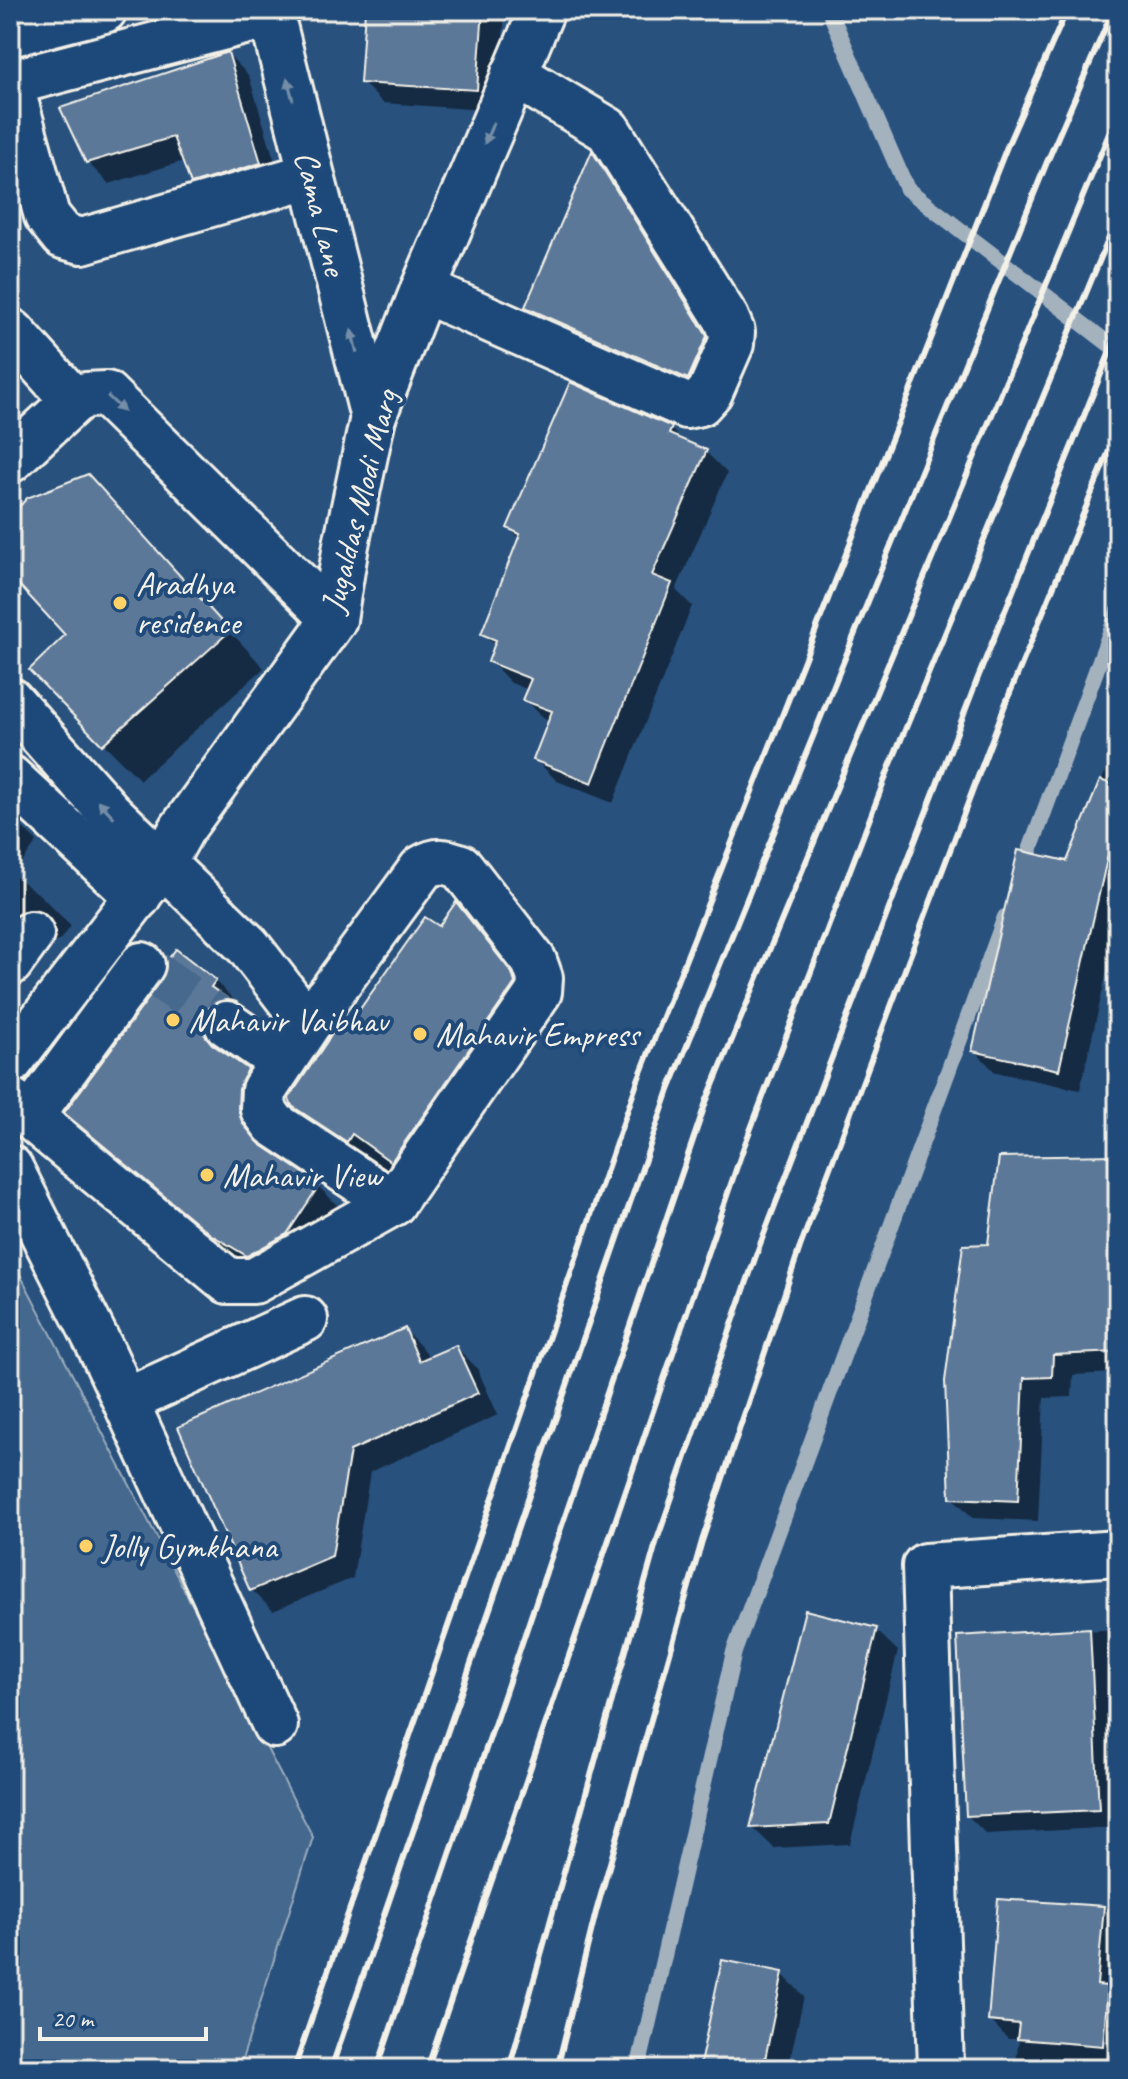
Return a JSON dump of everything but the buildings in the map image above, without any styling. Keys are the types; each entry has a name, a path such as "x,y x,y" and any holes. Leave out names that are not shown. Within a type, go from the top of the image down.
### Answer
{"street":[{"path":"10,34 104,10"},
{"name":"Jugaldas Modi Marg","path":"14,1048 150,880 182,829 334,619 373,417 423,290 542,10"},
{"path":"271,13 10,83 47,216 63,236 82,241 311,175"},
{"name":"Cama Lane","path":"271,13 373,417"},
{"path":"423,290 686,406 700,403 710,392 731,344 732,332 726,318 608,130 514,74"},
{"path":"12,332 74,401"},
{"path":"10,460 74,401 86,395 106,394 334,619"},
{"path":"10,700 109,812 150,880"},
{"path":"10,778 150,880 248,946 308,1024"},
{"path":"105,939 146,968 20,1108 228,1281 254,1281 393,1203 539,992 540,978 534,961 461,867 447,861 432,862 422,868 308,1024 264,1090 263,1109 274,1124 393,1203"},
{"path":"227,1024 282,1062"},
{"path":"10,1168 126,1401 275,1725"},
{"path":"126,1401 305,1319"},
{"path":"941,2069 925,1566 1118,1553"}],"shaded area":[{"name":"Jolly Gymkhana","path":"10,1255 313,1837 239,2069 10,2069"}],"waterway":[{"path":"829,10 907,189 1118,351"},
{"path":"1022,872 1118,611"},
{"path":"638,2069 734,1652 1005,917"}],"tunnel":[{"path":"151,971 227,1024"}],"railway":[{"path":"294,2069 638,1080 1008,144 1067,10"},
{"path":"331,2069 669,1090 1047,162 1113,10"},
{"path":"377,2069 706,1102 1118,112"},
{"path":"427,2069 743,1149 888,771 1118,216"},
{"path":"509,2069 656,1543 759,1247 977,680 1118,332"},
{"path":"557,2069 596,1912 702,1541 800,1247 1005,705 1118,429"}],"place":[{"name":"Aradhya residence","path":"120,603"},
{"name":"Mahavir Vaibhav","path":"173,1020"},
{"name":"Mahavir Empress","path":"420,1034"},
{"name":"Mahavir View","path":"207,1175"},
{"name":"Jolly Gymkhana","path":"86,1546"}]}
